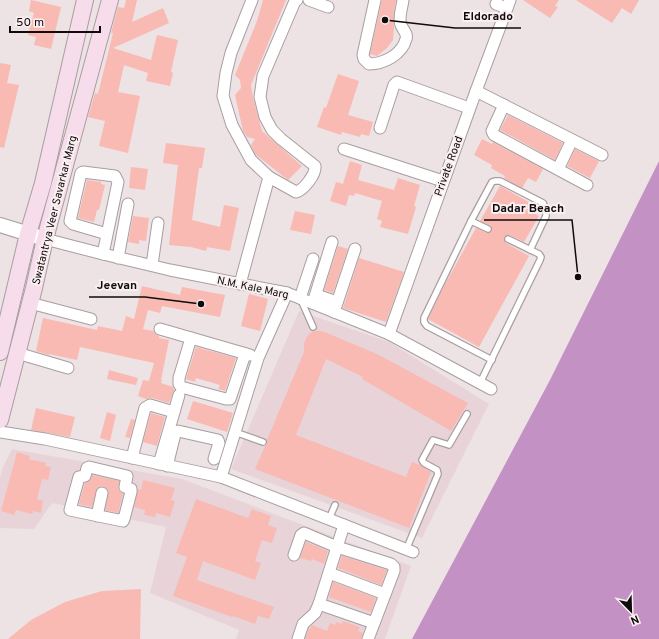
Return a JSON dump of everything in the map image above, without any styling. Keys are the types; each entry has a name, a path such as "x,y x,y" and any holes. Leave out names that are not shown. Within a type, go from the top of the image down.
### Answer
{"main road":[{"name":"Swatantrya Veer Savarkar Marg","path":"0,352 28,234 43,182 85,0"},
{"name":"Swatantrya Veer Savarkar Marg","path":"0,420 45,239 110,0"}],"street":[{"path":"252,0 232,53 226,73 223,96 232,125 251,160 269,177 296,192 304,188 315,170 315,166 281,140 272,130 265,117 260,96 263,76 295,1 297,0"},
{"path":"310,0 328,8"},
{"path":"375,0 363,55 364,59 369,64 382,62 393,56 402,47 406,39 406,34 400,24 403,0"},
{"name":"Private Road","path":"389,334 506,3"},
{"path":"380,128 394,85 397,82 469,108"},
{"path":"476,90 602,155"},
{"path":"504,105 492,131 494,135 587,185"},
{"path":"558,169 572,140"},
{"path":"344,149 443,181"},
{"path":"102,254 107,234 118,182 117,178 115,176 81,172 70,219 72,224 107,234"},
{"path":"240,284 269,177"},
{"path":"57,195 75,199"},
{"path":"118,258 128,204"},
{"path":"152,265 154,241 158,223"},
{"name":"N.M. Kale Marg","path":"0,226 118,258 287,293 300,298 315,299 336,307 389,334 491,389"},
{"path":"315,299 332,242"},
{"path":"336,307 355,249"},
{"path":"300,298 313,259"},
{"path":"221,477 258,358 287,293"},
{"path":"30,303 91,319"},
{"path":"160,329 258,358"},
{"path":"190,338 178,382 181,387 226,400 230,399 245,354"},
{"path":"17,353 68,368"},
{"path":"163,465 179,395"},
{"path":"132,458 145,408 150,405 174,412"},
{"path":"163,465 178,431 218,440 219,443 214,459"},
{"path":"0,432 221,477 410,551"},
{"path":"107,471 112,454"},
{"path":"88,467 126,476 125,487 131,489 123,521 97,516 72,511 70,507 79,477 85,476 88,467"},
{"path":"97,516 102,493"},
{"path":"298,639 303,624 316,613 344,526"},
{"path":"294,555 301,535 304,533 337,547 393,566 394,571 368,639"},
{"path":"329,573 385,594"},
{"path":"319,604 374,623"}],"lane":[{"path":"492,360 427,326 424,322 424,318 471,221 492,182 500,181 543,203 546,209 546,216 530,250"},
{"path":"471,221 488,229"},
{"path":"480,383 541,257 539,254 508,239"},
{"path":"300,298 313,327"},
{"path":"410,551 438,474 437,470 424,463 422,460 433,440 449,445 466,414"},
{"path":"235,432 263,442"},
{"path":"329,519 335,504"}],"shaded area":[{"path":"659,161 659,639 412,639 550,380"},
{"path":"299,311 389,342 489,404 422,538 231,469"},
{"path":"12,449 182,479 411,566 385,639 236,639 239,630 150,593 166,527 52,503 34,529 0,528 0,477"}],"building":[{"path":"31,0 61,7 51,49 34,45 36,37 28,35 34,13 29,11"},
{"path":"126,0 137,0 132,22 163,8 169,23 113,48 151,60 157,35 178,40 171,72 173,73 170,86 146,81 148,73 124,65 118,92 140,96 128,153 99,146 105,121 88,117 95,93 98,94 118,7 124,8"},
{"path":"263,0 286,0 251,85 262,131 302,166 288,180 255,154 251,145 255,139 247,137 243,131 235,95 241,88 240,80 235,75 257,21"},
{"path":"382,0 396,0 393,16 393,40 387,48 377,56 370,54"},
{"path":"523,0 559,0 555,6 558,7 550,18"},
{"path":"576,0 639,0 631,14 622,8 612,23"},
{"path":"0,63 11,65 7,83 19,85 4,148 0,147"},
{"path":"338,74 359,81 348,115 373,122 369,136 361,134 360,137 342,132 341,135 317,127 324,107 326,108"},
{"path":"508,115 563,143 555,160 500,130"},
{"path":"482,139 492,144 493,142 543,169 536,182 528,178 522,188 504,178 505,176 491,168 492,165 474,155"},
{"path":"166,143 205,148 202,168 199,168 192,220 220,227 224,205 239,208 230,251 207,247 206,251 191,247 169,245 178,165 163,163"},
{"path":"575,149 599,161 590,178 567,166"},
{"path":"350,161 362,165 358,180 394,190 398,178 420,185 414,206 416,207 408,234 380,227 382,221 377,219 382,201 355,193 354,196 349,195 346,206 330,201 336,182 343,184"},
{"path":"131,167 148,169 145,190 129,188"},
{"path":"87,180 101,182 101,184 105,185 99,210 97,210 94,222 78,218"},
{"path":"500,186 536,206 532,212 539,216 524,242 509,235 506,235 504,238 506,243 529,256 479,347 428,319 444,286 476,228 487,233 492,231 491,226 480,221"},
{"path":"295,211 315,215 311,234 290,230"},
{"path":"133,216 149,218 146,241 139,240 139,244 128,242"},
{"path":"338,246 348,249 333,293 324,290"},
{"path":"359,258 404,272 386,322 343,308"},
{"path":"142,286 180,295 182,287 225,295 220,317 162,306 160,313 148,310 143,329 153,331 159,336 159,338 169,340 161,383 173,387 174,390 169,403 138,396 143,380 149,381 154,363 80,347 77,360 36,351 43,318 97,330 98,326 122,331 126,316 134,319"},
{"path":"249,294 268,299 260,331 241,326"},
{"path":"322,331 377,354 468,403 451,431 362,379 363,377 326,359 296,435 406,477 412,462 431,472 409,528 255,469 267,444 267,440 304,352 306,338 310,333"},
{"path":"196,347 236,358 225,391 218,389 220,385 196,378 195,382 186,379"},
{"path":"109,370 138,378 136,385 107,379"},
{"path":"193,401 233,413 227,432 187,419"},
{"path":"36,408 75,417 70,437 31,430"},
{"path":"107,412 116,415 110,441 100,438"},
{"path":"151,413 165,417 157,446 143,442"},
{"path":"131,419 135,420 130,438 125,437"},
{"path":"17,452 30,456 29,459 46,463 45,466 51,467 48,480 42,479 37,499 43,501 41,513 33,511 32,514 16,510 14,515 1,511"},
{"path":"92,475 119,481 118,489 123,494 118,513 105,510 109,491 104,486 100,486 97,489 92,507 79,504 85,483 90,481"},
{"path":"143,480 175,488 171,500 175,501 170,517 156,513 155,517 144,515 145,510 134,507 138,489 141,490"},
{"path":"196,499 248,518 252,509 271,516 268,525 277,528 272,543 262,540 255,561 261,563 255,580 203,561 197,580 274,607 269,619 258,616 255,624 173,596 187,557 176,553"},
{"path":"306,542 328,551 324,564 312,559 311,561 300,558"},
{"path":"342,556 387,570 381,585 338,568"},
{"path":"333,582 376,598 371,612 329,597"},
{"path":"141,589 140,639 8,639 31,620 65,602 102,591"},
{"path":"343,621 360,627 358,631 363,633 361,639 305,639 309,628 310,629 312,625 327,631 330,623 335,625 336,622 342,624"}],"place":[{"name":"Eldorado","path":"385,20"},
{"name":"Dadar Beach","path":"578,277"},
{"name":"Jeevan","path":"201,304"}]}
